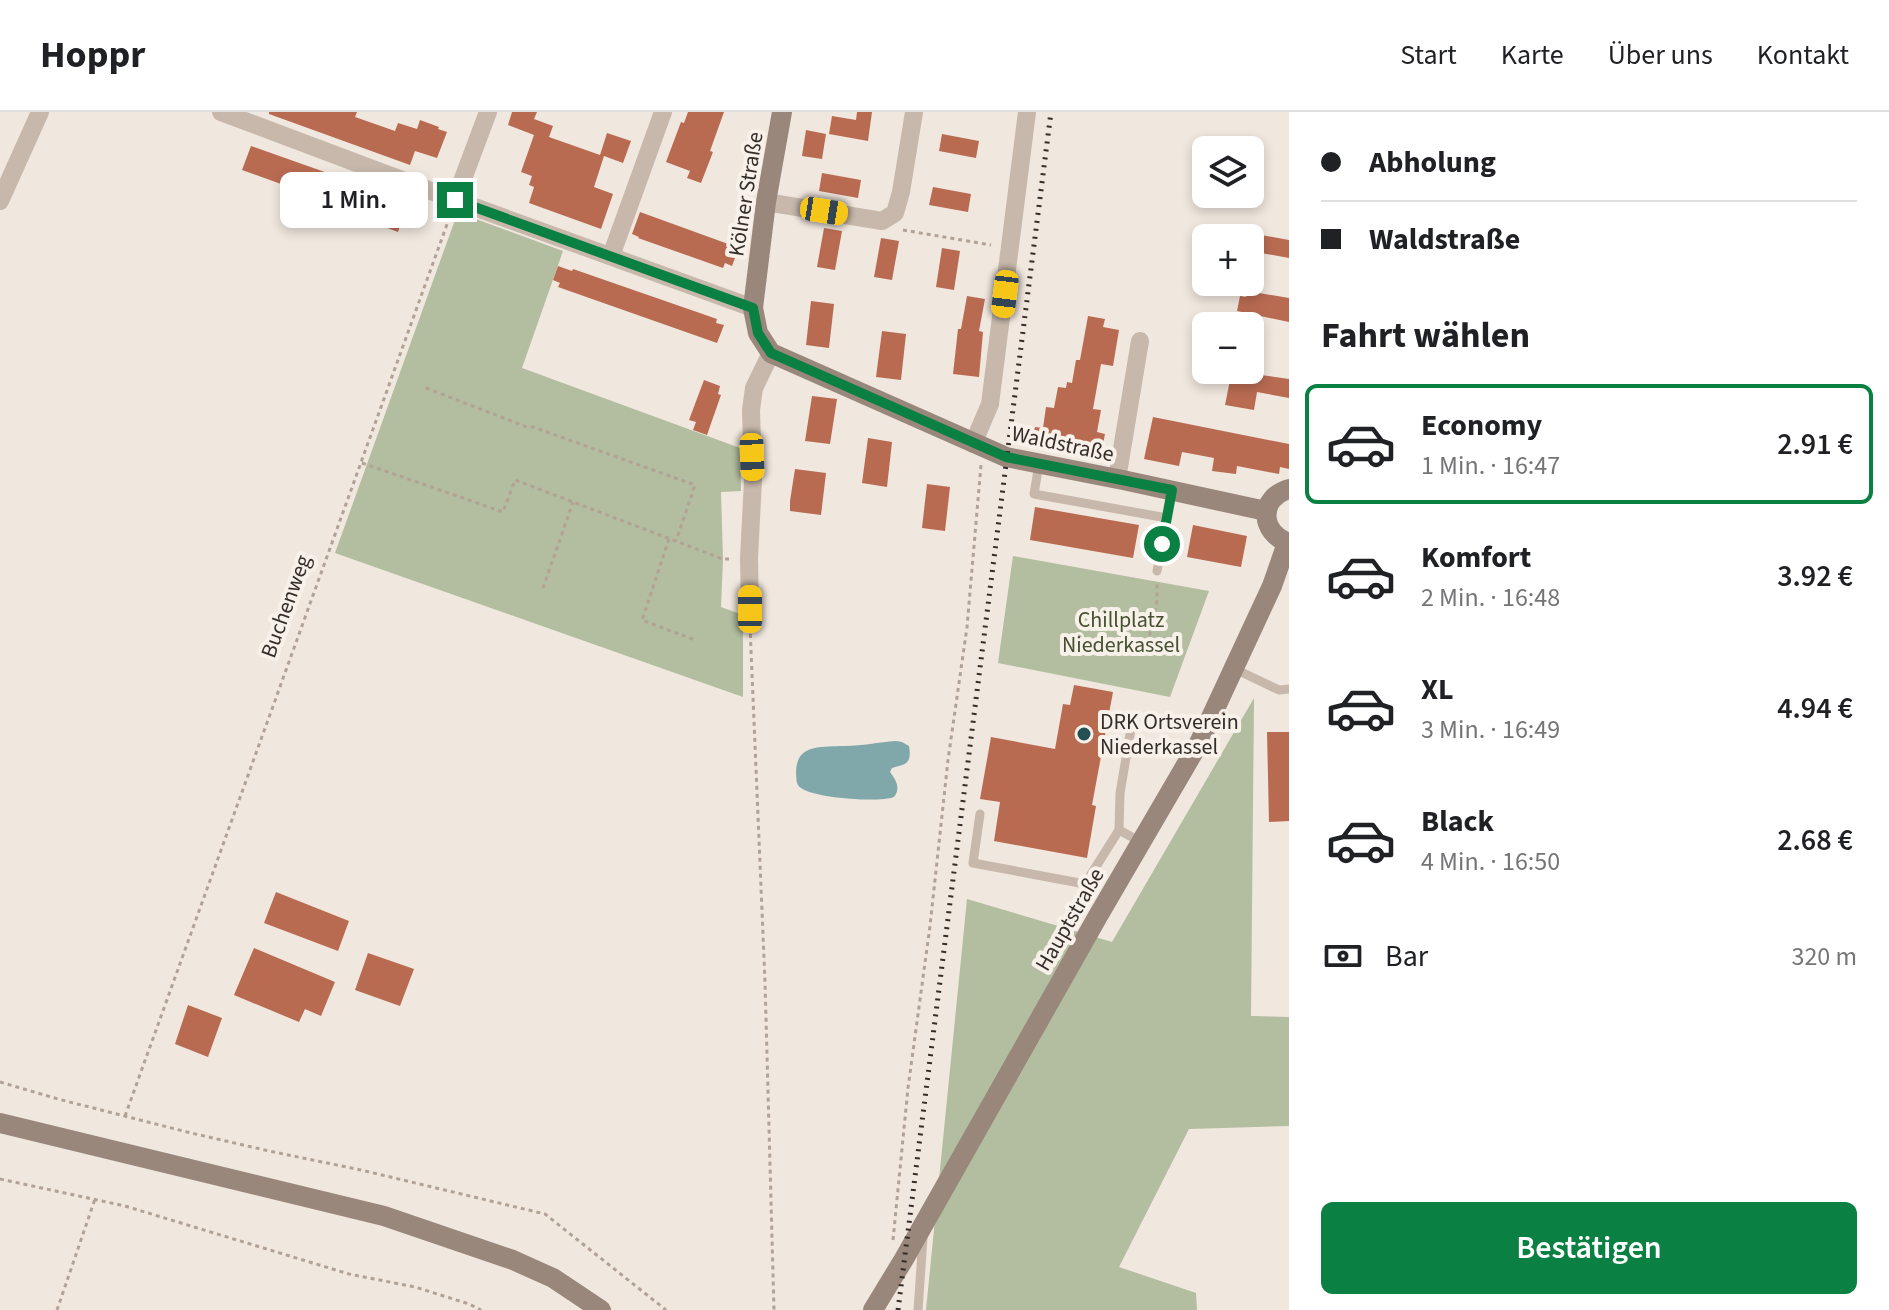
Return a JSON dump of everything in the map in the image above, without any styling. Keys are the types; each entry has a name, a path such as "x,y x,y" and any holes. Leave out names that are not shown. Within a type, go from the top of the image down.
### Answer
{"street":[{"path":"0,201 40,112"},
{"path":"221,112 258,118 455,200 753,308"},
{"path":"455,200 488,112"},
{"path":"611,256 663,112"},
{"name":"Kölner Straße","path":"771,353 758,333 753,308 766,202 782,112"},
{"path":"766,202 882,221 895,213 914,112"},
{"path":"978,446 990,404 1027,112"},
{"path":"1117,479 1140,341"},
{"path":"750,609 751,410 754,388 771,353"},
{"name":"Waldstraße","path":"771,353 1006,457 1266,511"},
{"path":"1288,543 1270,531 1266,511 1275,495 1289,489"},
{"name":"Hauptstraße","path":"873,1310 1200,741 1272,586 1288,543"},
{"path":"0,1123 384,1216 513,1260 553,1278 601,1310"}],"lane":[{"path":"1039,464 1034,494 1167,518"},
{"path":"1157,571 1172,490"},
{"path":"1235,669 1279,690 1289,689"},
{"path":"980,814 973,863 1085,884 1119,830 1120,793 1131,729"},
{"path":"1119,830 1141,842"},
{"path":"918,1310 923,1225"}],"path":[{"name":"Buchenweg","path":"125,1116 455,200"},
{"path":"882,221 899,230 1010,248"},
{"path":"426,388 527,427 695,485 676,541"},
{"path":"893,1242 908,1088 967,627 978,446"},
{"path":"362,463 503,512 515,480 723,559 749,558"},
{"path":"543,588 573,502"},
{"path":"669,539 642,620 695,640"},
{"path":"1146,651 1157,601 1157,571"},
{"path":"750,609 774,1310"},
{"path":"0,1082 269,1151 545,1214 666,1310"},
{"path":"0,1179 125,1206 349,1274 415,1287 481,1310"},
{"path":"57,1310 95,1199"}],"green space":[{"path":"462,214 563,251 522,368 740,448 741,491 721,492 721,607 743,615 743,697 335,553 456,217"},
{"name":"Chillplatz Niederkassel","path":"1013,556 1209,591 1170,697 998,663"},
{"path":"1254,698 1251,1016 1289,1017 1289,1126 1189,1129 1119,1267 1196,1293 1197,1310 926,1310 967,899 1112,942"}],"water":[{"path":"896,741 909,746 910,756 907,762 892,768 890,772 897,787 894,797 875,800 832,797 808,792 797,783 798,761 808,750"}],"building":[{"path":"269,112 357,112 355,117 395,131 398,123 417,129 420,120 447,132 437,158 415,151 410,165"},
{"path":"512,112 537,112 534,119 553,126 549,137 600,155 607,133 631,141 623,163 604,156 594,187 613,194 601,229 529,203 534,187 529,185 532,176 521,172 534,135 508,125"},
{"path":"688,112 724,112 701,183 687,178 690,171 666,162"},
{"path":"857,112 872,112 868,141 829,134 832,116 856,120"},
{"path":"806,130 826,134 822,159 802,156"},
{"path":"942,134 979,141 976,158 939,151"},
{"path":"251,146 370,188 377,192 375,197 406,208 398,232 377,224 378,219 242,170"},
{"path":"822,173 861,180 858,198 819,191"},
{"path":"933,187 971,194 968,212 929,205"},
{"path":"640,212 731,245 730,248 738,250 732,266 725,263 723,268 638,238 632,234"},
{"path":"824,228 842,231 835,270 817,267"},
{"path":"1264,236 1289,240 1289,258 1264,254"},
{"path":"881,238 899,241 892,280 874,277"},
{"path":"942,248 960,251 954,290 936,287"},
{"path":"558,266 717,319 716,323 724,325 717,343 558,287 560,283 553,280"},
{"path":"1264,294 1289,298 1289,322 1264,317 1264,312 1237,311 1240,296"},
{"path":"967,296 985,299 979,331 983,332 979,377 953,374 958,329 961,329"},
{"path":"811,301 834,304 829,348 806,345"},
{"path":"1088,316 1105,319 1103,327 1119,330 1113,366 1101,364 1093,409 1101,410 1097,432 1105,434 1102,449 1072,443 1072,446 1062,446 1032,441 1035,427 1043,428 1046,407 1054,408 1058,387 1066,388 1067,382 1072,383 1076,360 1080,360"},
{"path":"882,331 906,334 901,380 876,377"},
{"path":"1264,375 1289,379 1289,398 1257,392 1254,410 1225,405 1229,384 1264,384"},
{"path":"704,380 720,386 718,394 721,395 707,435 693,430 696,422 689,420"},
{"path":"812,396 837,399 830,444 805,441"},
{"path":"1153,417 1289,444 1289,469 1280,467 1279,474 1237,466 1236,474 1212,471 1214,458 1182,452 1179,466 1144,459"},
{"path":"868,438 892,442 887,487 862,483"},
{"path":"795,469 826,473 821,515 790,511"},
{"path":"927,484 950,487 945,531 922,528"},
{"path":"1035,507 1139,525 1133,558 1030,540"},
{"path":"1193,525 1247,536 1241,567 1187,557"},
{"path":"1074,685 1113,692 1092,805 1096,806 1087,858 994,841 1000,802 980,799 991,737 1055,749 1063,704 1070,705"},
{"path":"1267,732 1289,732 1289,821 1269,822"},
{"path":"276,892 349,921 338,951 264,923"},
{"path":"254,948 335,982 321,1016 305,1009 299,1022 234,995"},
{"path":"368,953 414,969 400,1006 355,990"},
{"path":"188,1005 222,1018 208,1057 175,1044"}],"railway":[{"path":"898,1310 1051,112"}],"place":[{"name":"DRK Ortsverein Niederkassel","path":"1084,734"}],"route":[{"path":"455,200 753,308 758,333 771,353 973,444 1006,457 1172,490 1162,544"}]}
